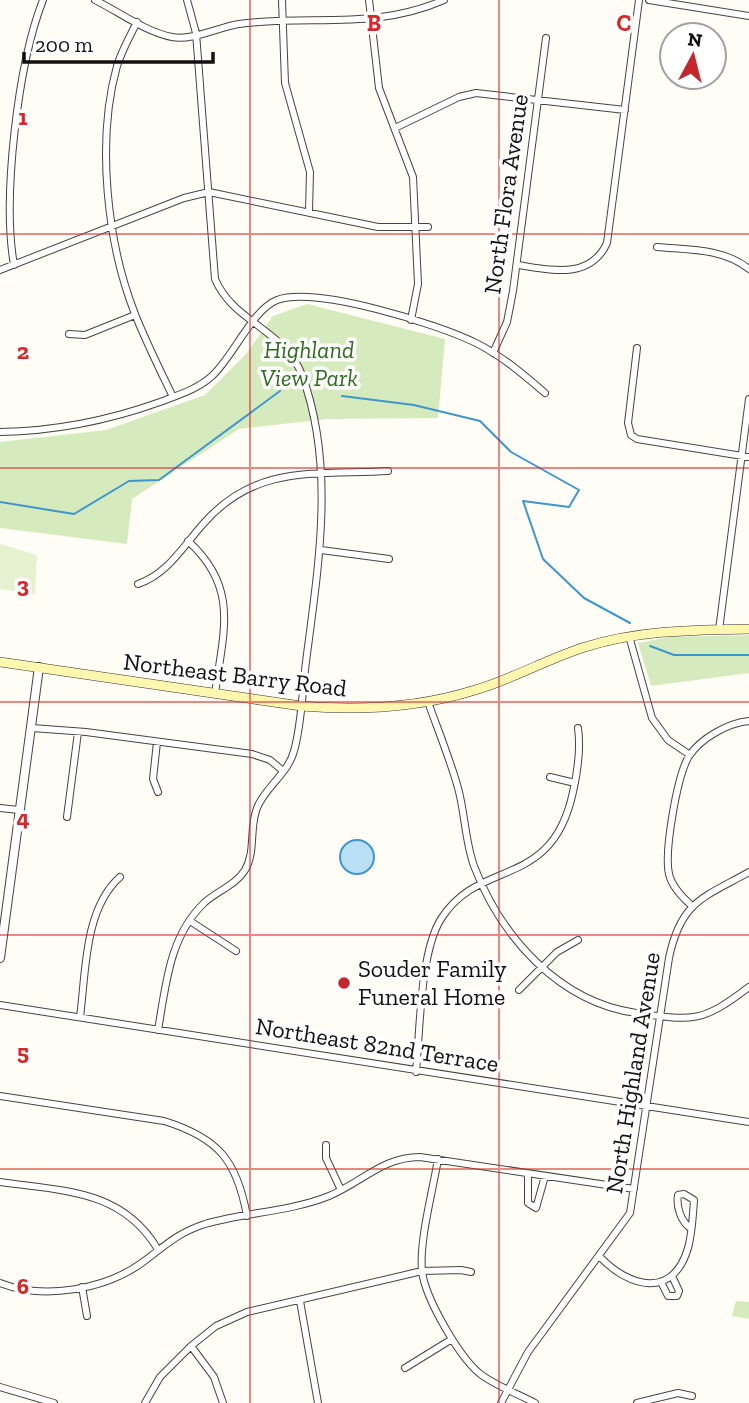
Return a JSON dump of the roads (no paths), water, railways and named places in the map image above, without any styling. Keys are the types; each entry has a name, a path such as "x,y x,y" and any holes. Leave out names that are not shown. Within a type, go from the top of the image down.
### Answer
{"main road":[{"name":"Northeast Barry Road","path":"0,662 300,706 349,710 428,702 475,690 584,647 629,636 675,629 749,629"}],"street":[{"path":"14,265 10,232 12,169 27,52 43,0"},
{"path":"95,0 173,37 240,24 370,20 411,12 444,0"},
{"path":"158,1030 171,956 190,921 204,903 234,882 245,870 251,850 256,811 294,753 321,550 321,474 317,432 297,365 283,344 225,299 215,279 196,33 187,0"},
{"path":"282,0 285,83 310,172 309,211"},
{"path":"369,0 379,88 411,164 417,227 418,284 411,320"},
{"path":"517,265 556,270 578,269 594,261 604,249 610,234 639,0"},
{"path":"649,0 749,16"},
{"path":"137,22 122,54 113,90 107,175 112,226 135,315 173,397"},
{"name":"North Flora Avenue","path":"493,352 507,322 517,265 546,38"},
{"path":"395,128 467,95 496,94 625,110"},
{"path":"0,270 184,198 209,192 378,227 428,227"},
{"path":"657,247 719,253 730,256 749,269"},
{"path":"0,432 68,428 100,422 173,397 211,378 267,305 295,296 325,298 450,331 493,352 545,393"},
{"path":"69,334 85,335 135,315"},
{"path":"637,348 628,423 631,435 638,439 745,456"},
{"path":"719,629 745,456 749,399"},
{"path":"138,584 158,576 223,503 243,489 281,476 388,471"},
{"path":"188,541 214,569 225,600 215,694"},
{"path":"321,550 389,559"},
{"path":"629,636 652,718 668,740 690,755"},
{"path":"0,958 39,667"},
{"path":"428,702 454,773 469,849 483,886 523,948 541,969 570,990 601,1005 659,1016 698,1018 720,1008 749,987"},
{"path":"749,721 722,729 690,755 677,791 668,862 673,884 691,905 749,872"},
{"path":"32,728 252,754 270,760 283,771"},
{"path":"416,1072 429,952 435,932 454,903 536,858 553,843 568,811 575,783 581,748 578,728"},
{"path":"67,817 78,732"},
{"path":"157,742 153,779 158,792"},
{"path":"550,777 575,783"},
{"path":"0,808 19,810"},
{"path":"79,1017 94,917 101,899 120,877"},
{"name":"North Highland Avenue","path":"501,1403 528,1352 627,1219 634,1189 671,948 677,930 691,905"},
{"path":"190,921 236,951"},
{"path":"519,990 556,952 578,940"},
{"name":"Northeast 82nd Terrace","path":"0,1005 749,1122"},
{"path":"0,1096 164,1121 188,1130 211,1144 235,1169 247,1216"},
{"path":"326,1145 326,1158 341,1190"},
{"path":"2,1285 51,1290 82,1287 126,1272 145,1261 168,1240 206,1224 303,1205 341,1190 395,1160 410,1157 634,1189"},
{"path":"438,1159 422,1271 430,1294 452,1339 474,1368 536,1403"},
{"path":"528,1174 528,1203 536,1208 545,1177"},
{"path":"0,1182 83,1194 108,1203 146,1229 157,1248"},
{"path":"600,1257 620,1275 634,1282 661,1282 672,1276 685,1255 690,1228 694,1200 684,1194 678,1195 683,1223 690,1228"},
{"path":"145,1403 156,1382 191,1346 216,1326 239,1315 422,1271 471,1272"},
{"path":"661,1282 668,1296 677,1296 679,1291 672,1276"},
{"path":"82,1287 88,1316"},
{"path":"300,1301 318,1403"},
{"path":"405,1367 452,1339"},
{"path":"191,1346 214,1377 223,1403"},
{"path":"0,1387 54,1403"},
{"path":"637,1403 678,1393 692,1396"}],"water":[{"path":"357,840 369,845 374,857 369,869 357,874 345,869 340,857 345,845"}],"waterway":[{"path":"0,502 74,514 129,481 159,480 280,391"},
{"path":"342,396 414,405 480,421 511,452 579,490 569,507 523,501 543,559 584,598 630,623"},
{"path":"650,646 674,655 749,655"}],"place":[{"name":"Souder Family Funeral Home","path":"344,983"}],"park label":[{"name":"Highland View Park","path":"309,364"}]}
